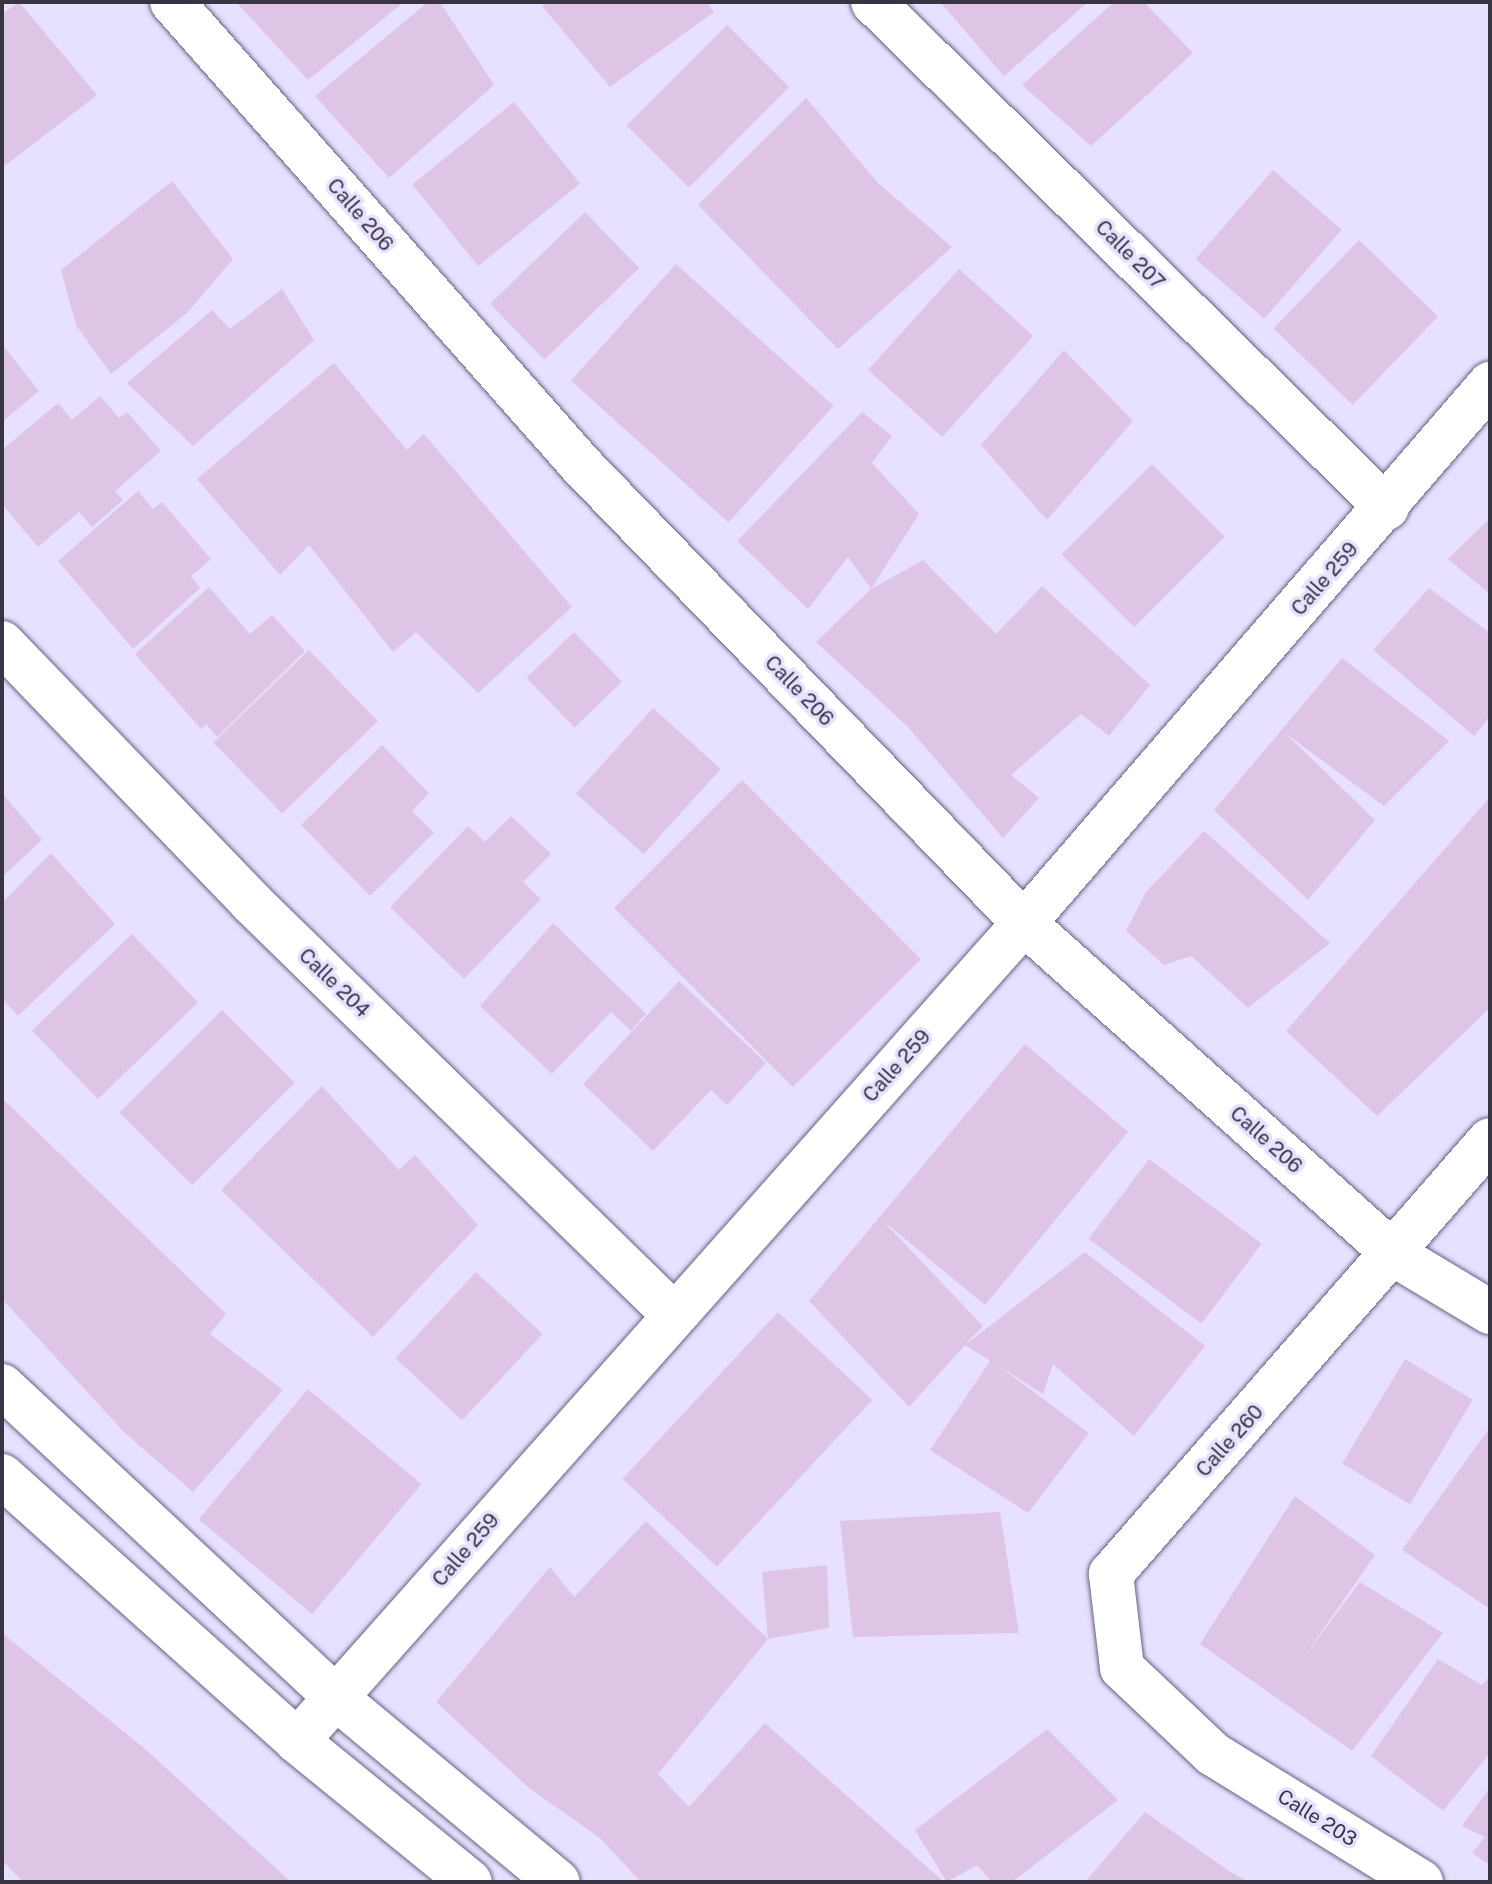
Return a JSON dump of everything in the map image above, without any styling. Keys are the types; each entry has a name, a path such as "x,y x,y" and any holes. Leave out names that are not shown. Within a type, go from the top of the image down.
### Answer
{"street":[{"name":"Calle 206","path":"172,2 582,466 1024,923 1395,1255 1490,1312"},
{"name":"Calle 207","path":"873,2 1387,508"},
{"name":"Calle 259","path":"297,1741 1024,923 1387,508 1490,384"},
{"name":"Calle 204","path":"2,643 251,902 674,1315"},
{"name":"Calle 260","path":"1213,1754 1122,1668 1111,1574 1395,1255 1490,1140"},
{"path":"2,1386 336,1698 558,1882"},
{"path":"2,1476 297,1741 470,1882"},
{"name":"Calle 203","path":"1213,1754 1421,1882"}],"building":[{"path":"19,2 97,95 2,168 2,14"},
{"path":"236,2 404,2 308,80"},
{"path":"428,2 440,2 494,85 389,178 315,96"},
{"path":"547,2 707,2 714,12 610,87 542,6"},
{"path":"940,2 1088,2 1004,76"},
{"path":"1114,2 1144,2 1193,53 1091,146 1022,85"},
{"path":"727,25 789,87 689,188 627,125"},
{"path":"806,98 878,183 952,247 838,349 698,205"},
{"path":"514,102 580,184 478,266 412,184"},
{"path":"1273,170 1342,230 1264,319 1196,259"},
{"path":"172,181 233,259 187,313 111,374 76,325 61,270"},
{"path":"585,212 639,268 544,360 490,304"},
{"path":"1359,240 1438,316 1353,405 1274,328"},
{"path":"676,264 834,406 728,523 571,381"},
{"path":"959,269 1033,336 942,437 868,370"},
{"path":"282,289 314,340 193,446 127,383 212,310 230,329"},
{"path":"2,344 39,391 2,422"},
{"path":"1064,350 1133,421 1047,520 981,445"},
{"path":"334,363 407,450 424,434 572,607 478,693 416,632 393,652 309,545 280,575 197,479"},
{"path":"100,396 119,418 127,412 161,451 115,491 123,500 92,527 79,512 38,547 2,504 2,450 58,403 72,420"},
{"path":"862,412 892,436 872,463 919,514 871,589 848,557 808,609 737,541"},
{"path":"1152,464 1225,537 1134,627 1061,555"},
{"path":"138,491 153,509 162,502 211,559 191,576 200,588 133,649 58,561"},
{"path":"1490,518 1490,594 1448,559"},
{"path":"923,560 996,634 1042,586 1150,685 1109,736 1081,714 1011,775 1039,798 1003,838 908,727 816,642 871,589"},
{"path":"209,587 250,634 272,615 305,651 217,737 206,724 201,729 135,654"},
{"path":"1429,588 1490,633 1490,716 1474,736 1373,650"},
{"path":"574,632 622,682 574,727 527,678"},
{"path":"309,650 378,721 282,814 213,742"},
{"path":"1342,658 1449,741 1384,806 1285,733 1375,820 1308,900 1214,810"},
{"path":"653,708 721,769 644,854 576,793"},
{"path":"382,745 429,793 412,811 434,833 370,896 301,825"},
{"path":"742,780 921,959 793,1087 614,908"},
{"path":"2,793 42,840 2,877"},
{"path":"1490,797 1490,1008 1377,1116 1286,1031"},
{"path":"511,816 551,854 523,882 541,899 464,979 390,907 468,826 485,842"},
{"path":"1204,831 1330,943 1248,1008 1191,956 1164,965 1126,931 1146,892"},
{"path":"51,853 115,924 18,1016 2,998 2,903"},
{"path":"553,923 646,1014 631,1031 611,1012 552,1074 480,1006"},
{"path":"132,934 198,1002 98,1099 32,1031"},
{"path":"679,981 766,1063 727,1105 711,1090 653,1151 583,1084"},
{"path":"222,1010 295,1083 192,1185 119,1113"},
{"path":"1025,1044 1128,1132 985,1305 882,1220 983,1326 909,1407 809,1301"},
{"path":"322,1086 399,1170 415,1155 478,1225 373,1337 221,1190"},
{"path":"2,1098 226,1314 210,1334 283,1390 193,1492 125,1433 2,1299"},
{"path":"1149,1159 1262,1244 1201,1324 1089,1239"},
{"path":"1085,1252 1205,1346 1134,1436 1053,1364 1043,1394 999,1366 1089,1433 1028,1513 930,1450 990,1361 965,1345"},
{"path":"476,1272 543,1334 462,1420 396,1358"},
{"path":"778,1312 872,1400 717,1567 623,1479"},
{"path":"1405,1359 1473,1400 1410,1504 1342,1464"},
{"path":"308,1389 421,1484 312,1614 199,1519"},
{"path":"1490,1427 1490,1609 1402,1550"},
{"path":"1295,1496 1375,1555 1301,1661 1360,1582 1443,1633 1352,1751 1200,1644"},
{"path":"1000,1512 1019,1633 853,1637 840,1521"},
{"path":"646,1521 768,1639 658,1774 689,1807 765,1723 944,1882 641,1882 600,1838 529,1788 436,1702 550,1567 574,1597"},
{"path":"827,1565 829,1628 768,1639 762,1572"},
{"path":"2,1633 144,1748 291,1882 23,1882 2,1860"},
{"path":"1438,1659 1482,1685 1490,1676 1490,1753 1443,1811 1371,1756"},
{"path":"1047,1729 1118,1800 1012,1882 992,1882 977,1865 947,1882 915,1830"},
{"path":"1490,1787 1490,1865 1472,1853 1485,1837 1462,1826"},
{"path":"1145,1812 1229,1871 1248,1882 1085,1882"}]}
